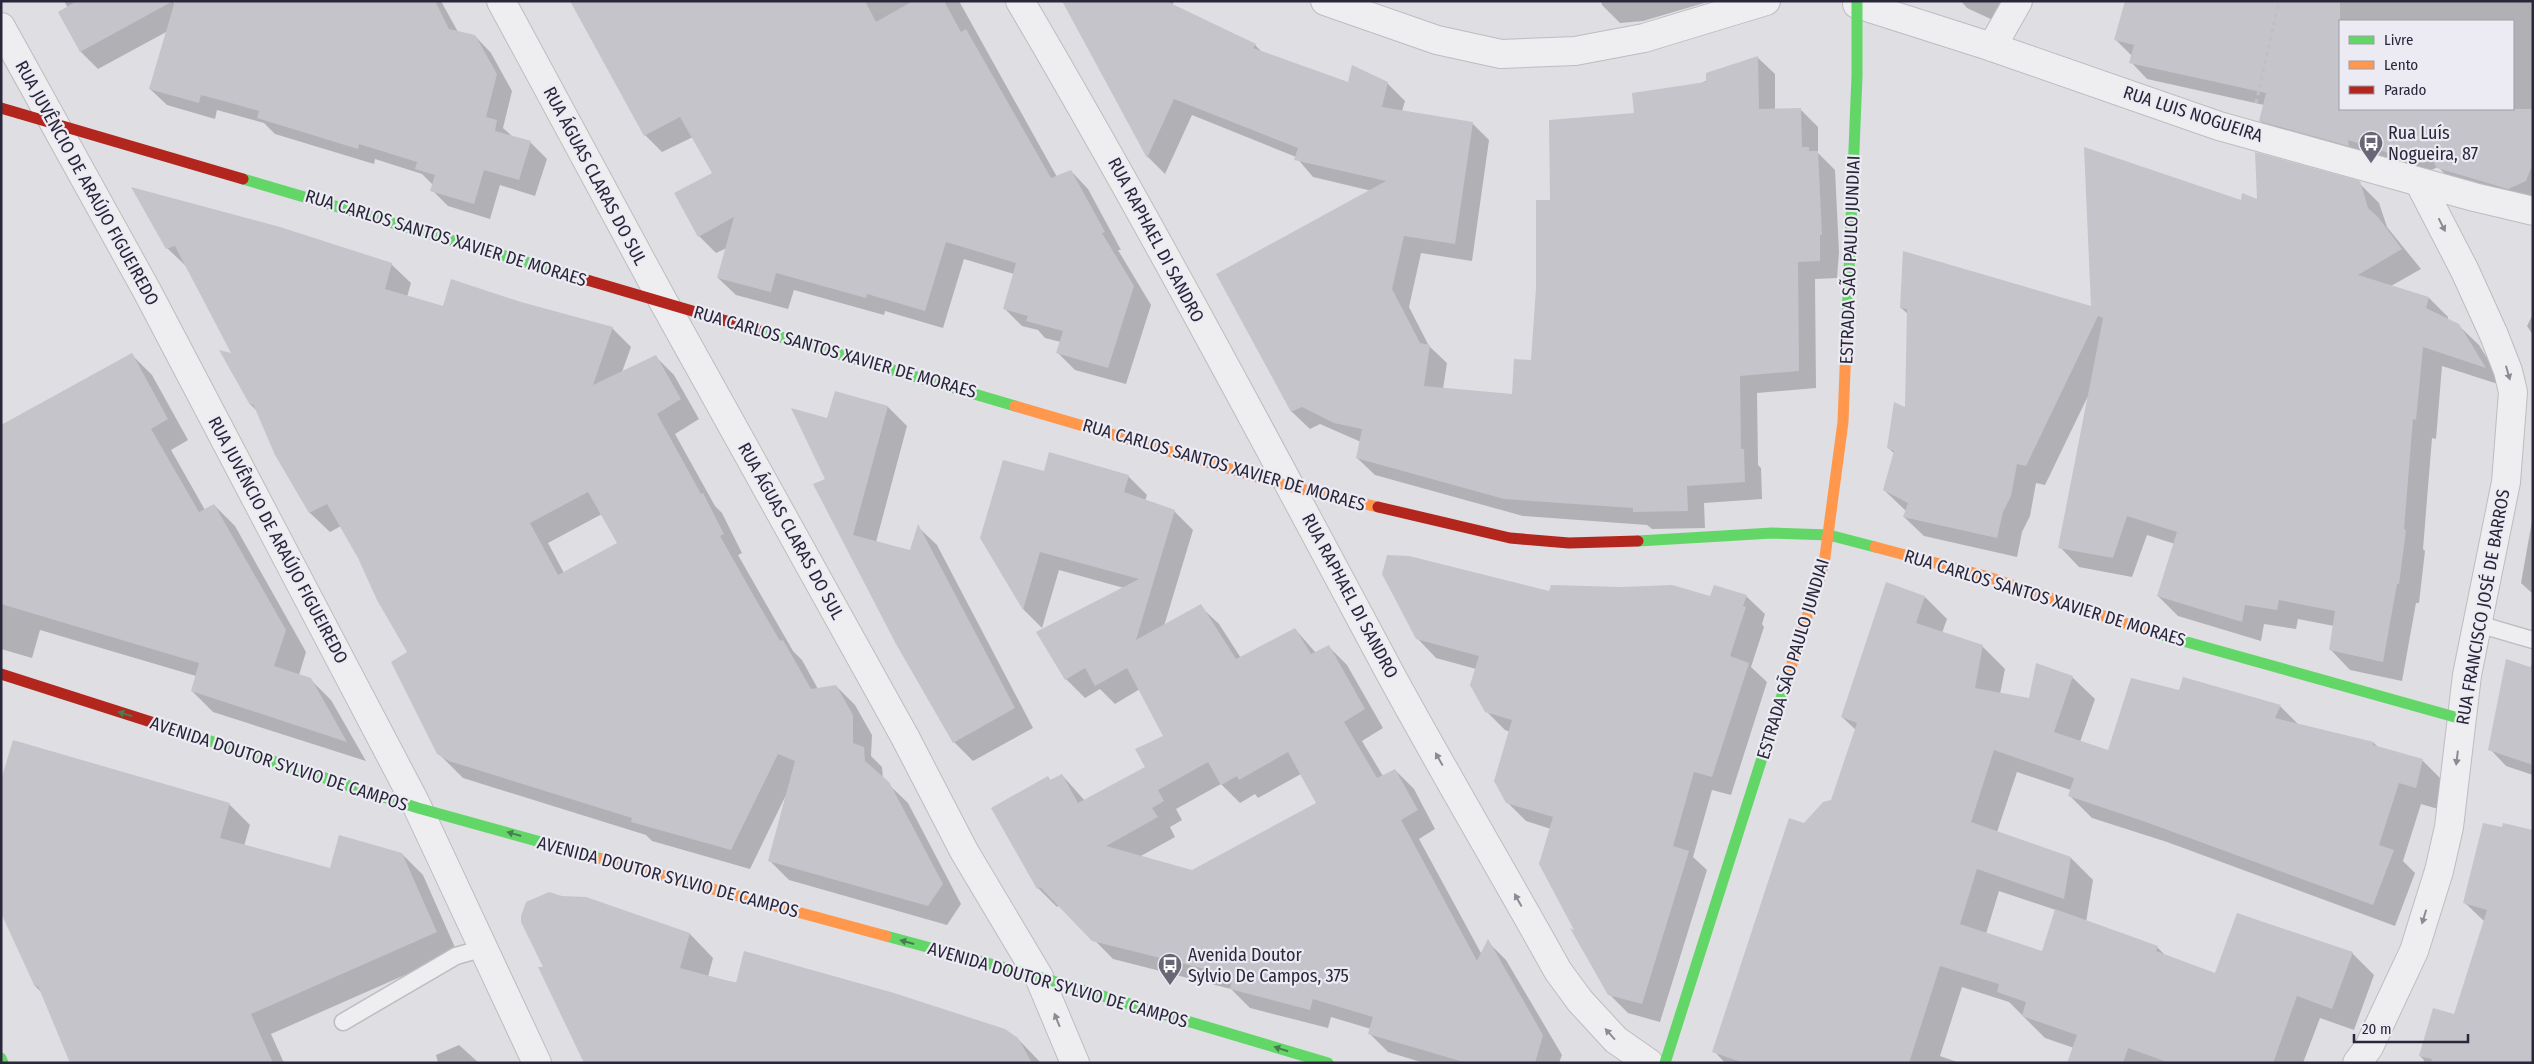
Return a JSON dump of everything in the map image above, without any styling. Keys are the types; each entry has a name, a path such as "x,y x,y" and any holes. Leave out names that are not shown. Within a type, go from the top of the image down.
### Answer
{"street":[{"name":"RUA ÁGUAS CLARAS DO SUL","path":"501,1 663,301 905,737 964,851 1039,976 1074,1063"},
{"name":"RUA RAPHAEL DI SANDRO","path":"1020,1 1100,138 1292,487 1393,677 1558,971 1580,1001 1616,1040 1649,1063"},
{"path":"1325,1 1438,40 1501,54 1575,51 1644,38 1766,1"},
{"path":"1992,46 2018,1"},
{"name":"RUA LUIS NOGUEIRA","path":"1857,2 1992,46 2219,126 2419,182 2533,211"},
{"name":"ESTRADA SÃO PAULO JUNDIAI","path":"1665,1063 1824,564 1843,422 1857,76 1857,2"},
{"name":"RUA JUVÊNCIO DE ARAÚJO FIGUEIREDO","path":"1,27 155,306 418,808 537,1063"},
{"name":"RUA CARLOS SANTOS XAVIER DE MORAES","path":"1,108 1292,487 1520,539 1569,543 1671,540 1772,533 1828,535 1984,576 2138,628 2462,719"},
{"name":"RUA FRANCISCO JOSÉ DE BARROS","path":"2357,1063 2369,1047 2414,951 2449,827 2467,675 2506,482 2513,392 2508,371 2494,335 2419,182"},
{"name":"AVENIDA DOUTOR SYLVIO DE CAMPOS","path":"5,678 418,808 705,888 1039,976 1328,1063"},
{"path":"1,1058 3,1063"}],"lane":[{"path":"2478,624 2533,640"},
{"path":"343,1022 456,956 484,948"}],"path":[{"path":"2249,134 2280,1"}],"building":[{"path":"77,1 173,1 80,52 58,12"},
{"path":"175,1 435,1 449,29 475,35 497,74 486,117 497,120 495,131 531,141 519,180 484,170 474,204 430,191 435,175 415,169 417,162 359,144 358,149 257,118 259,111 231,103 201,95 199,103 149,89"},
{"path":"570,1 865,1 876,22 913,1 944,1 961,32 966,29 1051,178 1071,170 1105,232 1102,233 1134,286 1108,368 1056,353 1063,331 1026,321 1028,316 1003,309 1016,263 946,242 925,311 867,294 866,298 776,273 771,292 717,278 734,217 698,237 674,193 712,173 680,117 644,136"},
{"path":"1062,1 1166,1 1256,44 1253,48 1348,82 1352,65 1388,82 1382,107 1473,122 1455,244 1404,236 1392,289 1420,343 1430,345 1424,386 1512,394 1514,359 1531,360 1536,288 1536,200 1550,200 1549,120 1634,113 1632,93 1706,82 1706,73 1758,56 1759,109 1801,108 1802,147 1809,147 1809,151 1818,151 1822,235 1820,235 1820,261 1798,262 1799,371 1740,376 1741,449 1744,449 1745,482 1687,486 1688,511 1633,512 1633,508 1504,499 1356,458 1362,429 1334,423 1302,407 1291,412 1216,274 1386,181 1294,160 1298,148 1174,99 1147,158"},
{"path":"2125,1 2340,1 2339,110 2533,109 2533,163 2526,181 2508,189 2437,168 2426,149 2404,158 2348,140 2349,146 2259,121 2266,93 2129,63 2134,45 2114,40"},
{"path":"2084,147 2241,200 2242,193 2257,199 2255,152 2360,181 2368,208 2378,217 2402,249 2358,275 2429,297 2426,308 2459,324 2486,368 2423,347 2416,420 2413,419 2404,529 2406,530 2399,584 2397,584 2383,662 2329,650 2335,611 2279,600 2277,610 2245,605 2242,622 2157,596 2177,532 2127,516 2113,558 2058,548 2103,318 2098,316 2026,466 2017,464 2011,496 2003,512 1997,538 1903,517 1908,503 1883,490 1894,451 1887,448 1894,402 1905,407 1907,309 1900,308 1903,251 2091,306"},
{"path":"131,187 280,227 392,263 385,289 443,306 451,279 521,302 613,327 593,385 656,355 681,399 657,414 701,494 703,493 724,534 720,536 780,641 783,640 811,689 836,685 853,715 853,743 864,747 865,761 889,782 943,884 928,906 768,861 795,761 778,754 731,850 631,822 632,818 449,761 437,754 391,662 407,652 377,600 358,558 327,504 309,513 275,455 253,404 250,405 219,350 231,353 175,246 166,249","holes":["588,492 617,543 558,575 530,523"]},
{"path":"132,353 168,419 151,429 199,512 214,504 286,630 274,666 311,678 347,742 191,691 199,663 1,604 1,425"},
{"path":"835,391 888,406 853,535 910,550 918,524 1015,708 953,743 896,644 813,484 825,479 791,408 827,418"},
{"path":"1049,452 1129,475 1124,492 1175,510 1136,640 1201,604 1236,659 1295,628 1311,654 1329,645 1365,709 1344,722 1377,778 1395,769 1418,810 1401,820 1477,961 1488,939 1543,1035 1535,1063 1467,1063 1368,1034 1373,1017 1313,999 1310,1010 1230,989 1233,976 1092,941 1040,887 1037,889 991,808 1048,776 1050,780 1062,774 1078,803 1145,767 1135,749 1163,736 1127,668 1095,686 1085,668 1065,680 1036,632 1139,579 1040,552 1023,610 980,538 1003,460 1044,471","holes":["1288,752 1316,803 1192,870 1106,846 1158,817 1152,808 1164,801 1158,790 1208,762 1221,785 1237,776 1239,780"]},
{"path":"1387,555 1409,556 1549,591 1551,585 1621,587 1672,585 1710,596 1714,585 1747,595 1743,606 1746,607 1730,656 1749,663 1712,777 1694,772 1673,846 1689,851 1642,1004 1608,995 1570,928 1574,930 1539,864 1553,817 1506,803 1494,781 1512,720 1485,712 1470,685 1479,656 1416,639 1382,574"},
{"path":"1886,582 1925,596 1916,623 1983,645 1975,688 2029,698 2036,663 2073,676 2054,732 2108,750 2131,678 2179,690 2183,677 2281,705 2275,718 2374,742 2373,745 2423,759 2416,788 2399,783 2379,845 2394,850 2373,905 2143,821 2068,796 2074,778 1994,750 1971,822 2071,857 2064,899 1977,869 1960,924 2042,951 2055,909 2158,946 2156,951 2215,973 2237,913 2353,952 2332,1009 2297,996 2273,1063 2170,1063 2128,1048 2123,1063 2067,1063 2077,1035 2022,1016 2026,1002 1997,992 1999,984 1940,966 1909,1063 1744,1063 1712,1052 1789,818 1804,823 1823,802 1831,800 1857,723 1841,717"},
{"path":"2506,659 2533,668 2533,765 2488,750"},
{"path":"13,740 230,803 220,838 330,868 339,835 402,853 437,932 251,1014 273,1063 70,1063 38,986 35,987 1,913 1,780"},
{"path":"2483,823 2502,827 2503,823 2533,830 2533,1063 2431,1063 2432,1059 2419,1056 2433,1008 2454,1014 2487,910 2463,903"},
{"path":"549,892 562,896 586,897 690,933 680,968 736,983 744,951 894,993 1005,1029 1018,1038 1032,1063 584,1063 538,967 543,967 521,922 526,902"}],"traffic: fast":[{"path":"1846,345 1857,76 1857,1"},
{"path":"243,179 587,280"},
{"path":"757,330 1015,406"},
{"path":"1638,541 1772,533 1829,535 1875,547"},
{"path":"2151,632 2462,719"},
{"path":"1665,1063 1790,670"},
{"path":"173,729 418,808 602,859"},
{"path":"886,936 1039,977 1328,1063"},
{"path":"1,1058 3,1063"}],"traffic: slow":[{"path":"1790,670 1824,564 1843,422 1846,345"},
{"path":"1015,406 1292,487 1378,507"},
{"path":"1875,547 1985,576 2151,632"},
{"path":"602,859 886,936"}],"traffic: jam":[{"path":"1,108 243,179"},
{"path":"587,280 757,330"},
{"path":"1378,507 1510,538 1569,543 1638,541"},
{"path":"1,674 173,729"}],"place":[{"name":"Rua Luís Nogueira, 87","path":"2371,164"},
{"name":"Avenida Doutor Sylvio De Campos, 375","path":"1170,986"}]}
